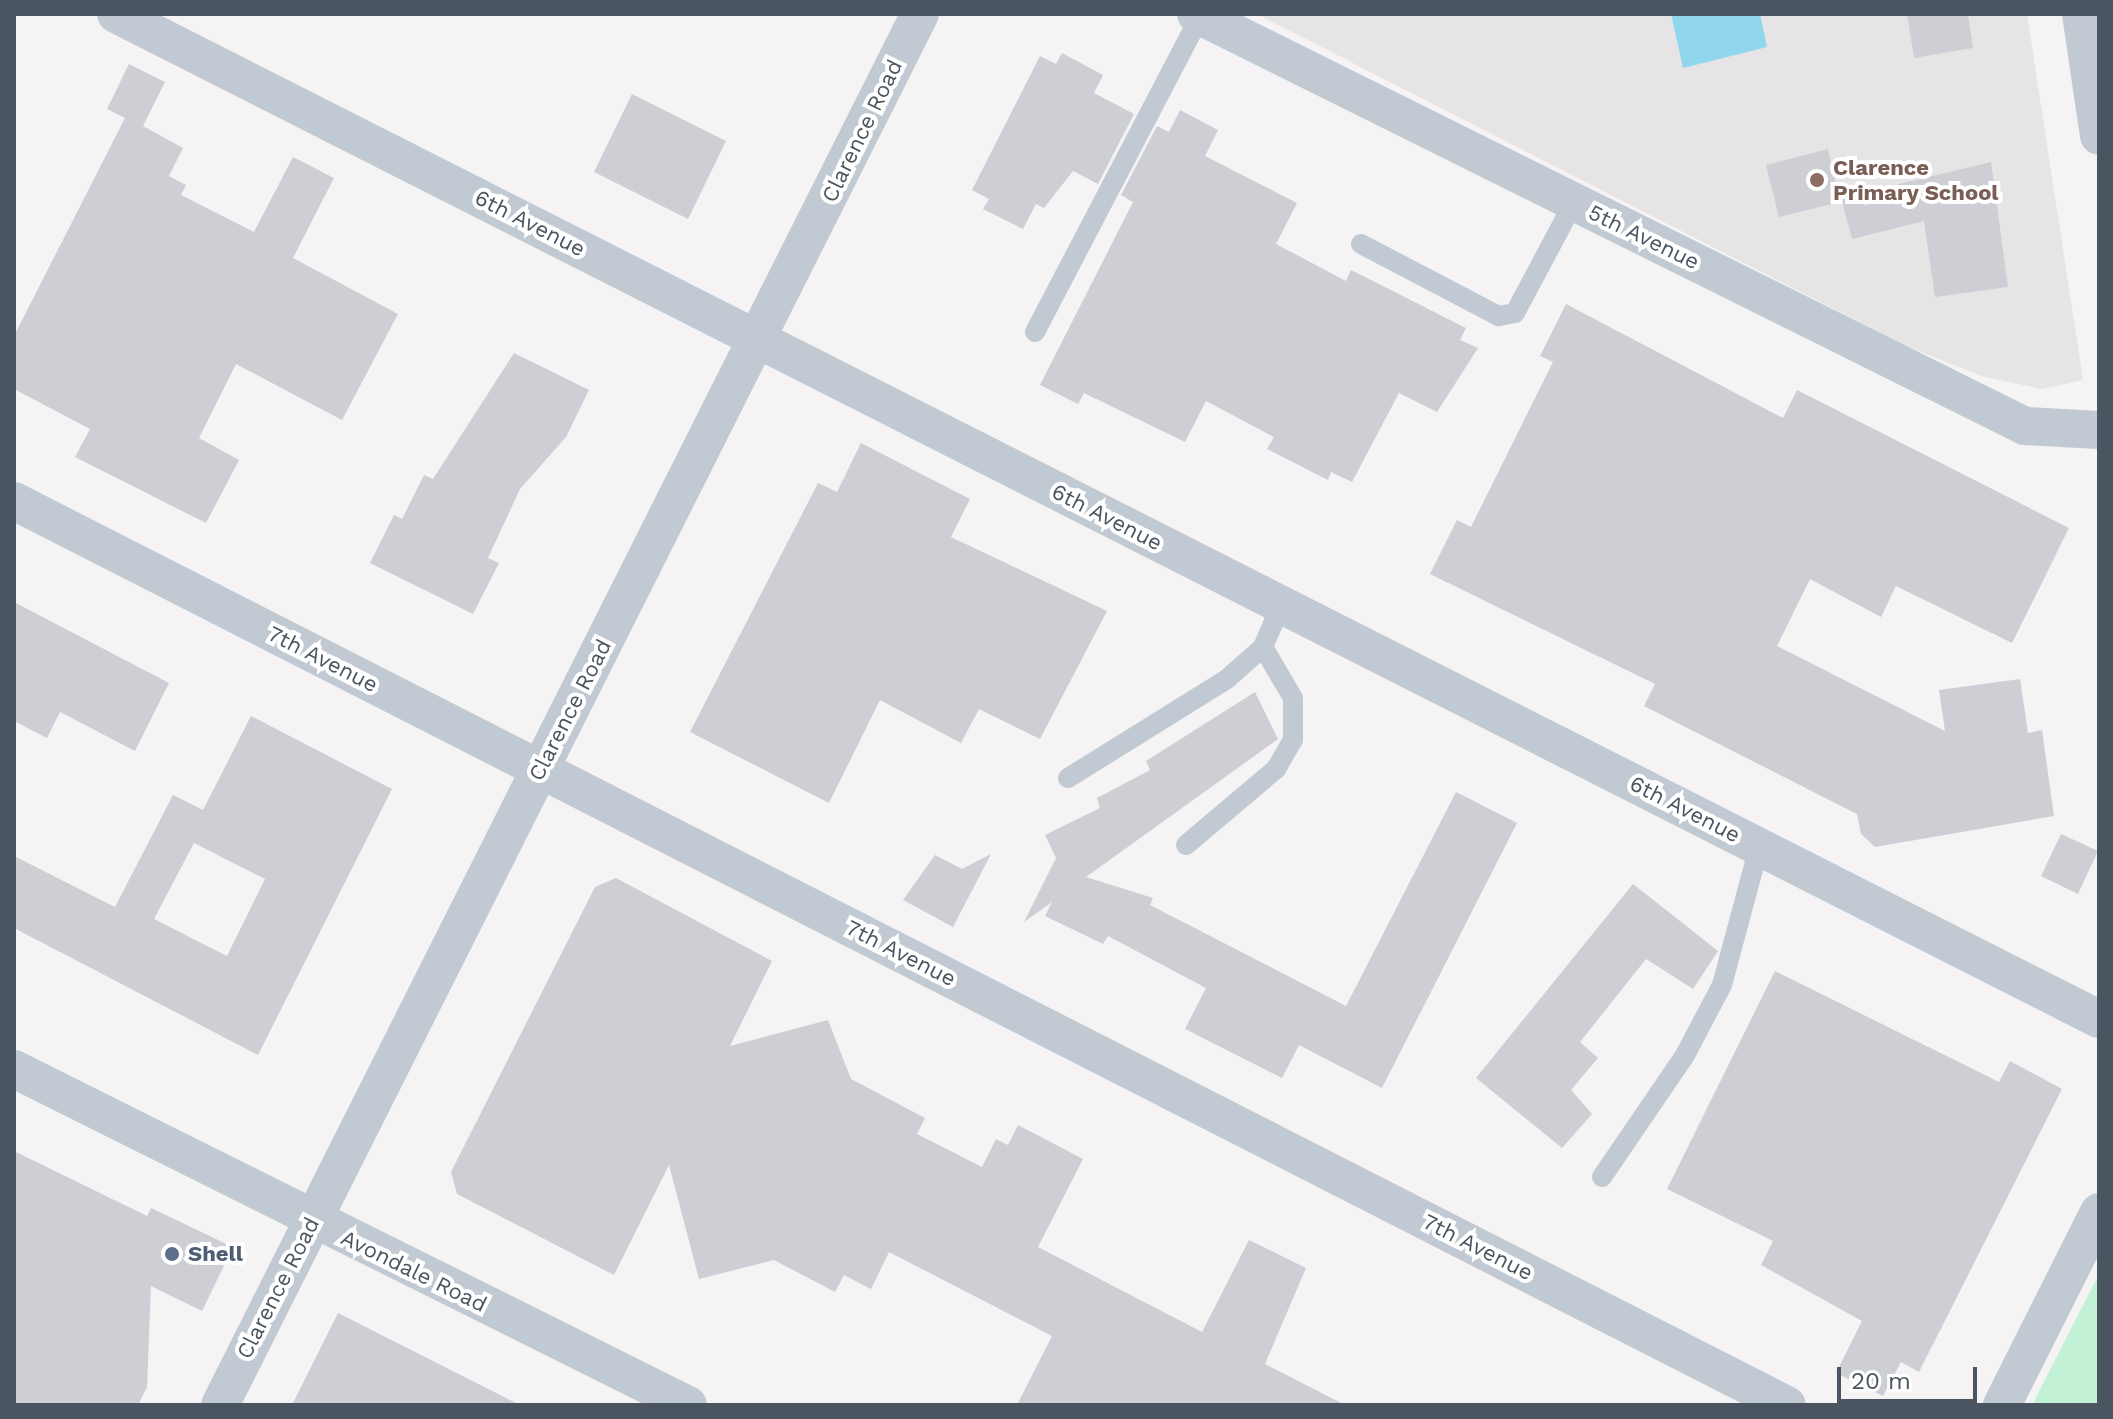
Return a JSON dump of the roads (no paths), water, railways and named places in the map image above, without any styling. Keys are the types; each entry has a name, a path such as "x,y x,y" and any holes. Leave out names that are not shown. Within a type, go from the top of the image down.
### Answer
{"street":[{"name":"6th Avenue","path":"116,14 2099,1019"},
{"name":"Clarence Road","path":"220,1405 759,340 920,14"},
{"path":"2081,14 2099,136"},
{"name":"5th Avenue","path":"1198,15 2025,426 2099,430"},
{"name":"7th Avenue","path":"14,501 1787,1405"},
{"name":"Avondale Road","path":"14,1069 312,1221 688,1405"},
{"path":"2002,1405 2099,1212"}],"lane":[{"path":"1035,332 1198,15"},
{"path":"1361,244 1499,316 1515,313 1574,202"},
{"path":"1068,778 1215,687 1263,647 1281,605"},
{"path":"1186,845 1276,769 1293,740 1293,698 1263,647"},
{"path":"1602,1177 1684,1057 1722,985 1759,847"}],"water":[{"path":"1671,14 1760,14 1767,47 1683,68"}],"place":[{"name":"Clarence Primary School","path":"1817,180"},
{"name":"Shell","path":"172,1254"}]}
